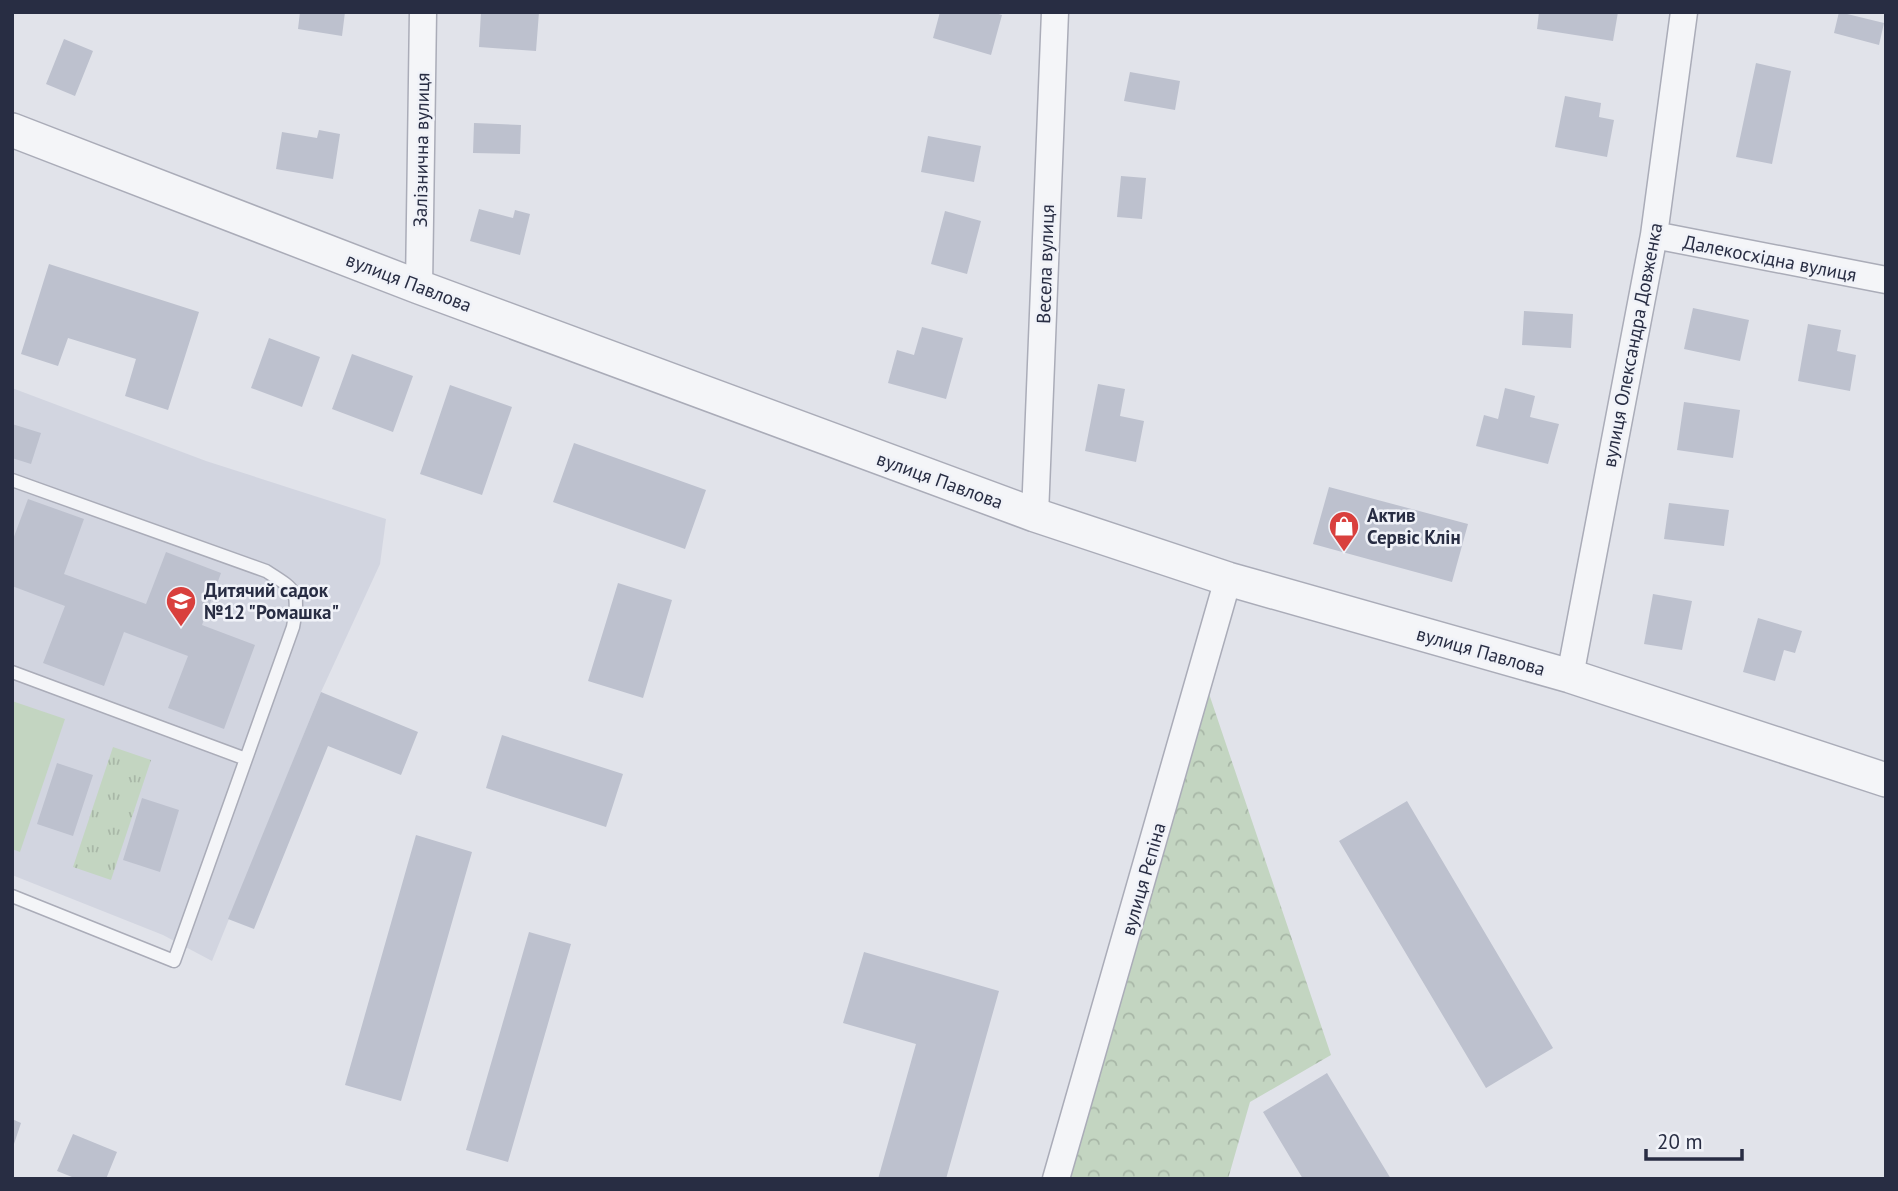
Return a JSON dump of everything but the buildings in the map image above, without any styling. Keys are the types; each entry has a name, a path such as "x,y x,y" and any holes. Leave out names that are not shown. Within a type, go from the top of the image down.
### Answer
{"street":[{"name":"Залізнична вулиця","path":"419,287 424,12"},
{"name":"Весела вулиця","path":"1035,515 1055,12"},
{"name":"вулиця Олександра Довженка","path":"1570,676 1654,235 1684,12"},
{"name":"вулиця Павлова","path":"12,130 419,287 1035,515 1228,579 1570,676 1886,780"},
{"name":"Далекосхідна вулиця","path":"1654,235 1886,280"},
{"name":"вулиця Рєпіна","path":"1056,1179 1228,579"}],"lane":[{"path":"12,480 266,572 291,587 297,605 292,628 174,961 12,896"},
{"path":"12,672 246,759"}],"shaded area":[{"name":"Дитячий садок №12 \"Ромашка\"","path":"12,388 206,461 386,519 380,564 321,692 212,961 163,935 12,875"}],"green space":[{"path":"1202,673 1331,1055 1250,1102 1228,1179 1056,1179"},
{"path":"12,701 65,719 20,852 12,849"},
{"path":"113,747 151,760 111,880 73,867"}],"place":[{"name":"Актив Сервiс Клiн","path":"1344,553"},
{"name":"Дитячий садок №12 \"Ромашка\"","path":"181,628"}]}
